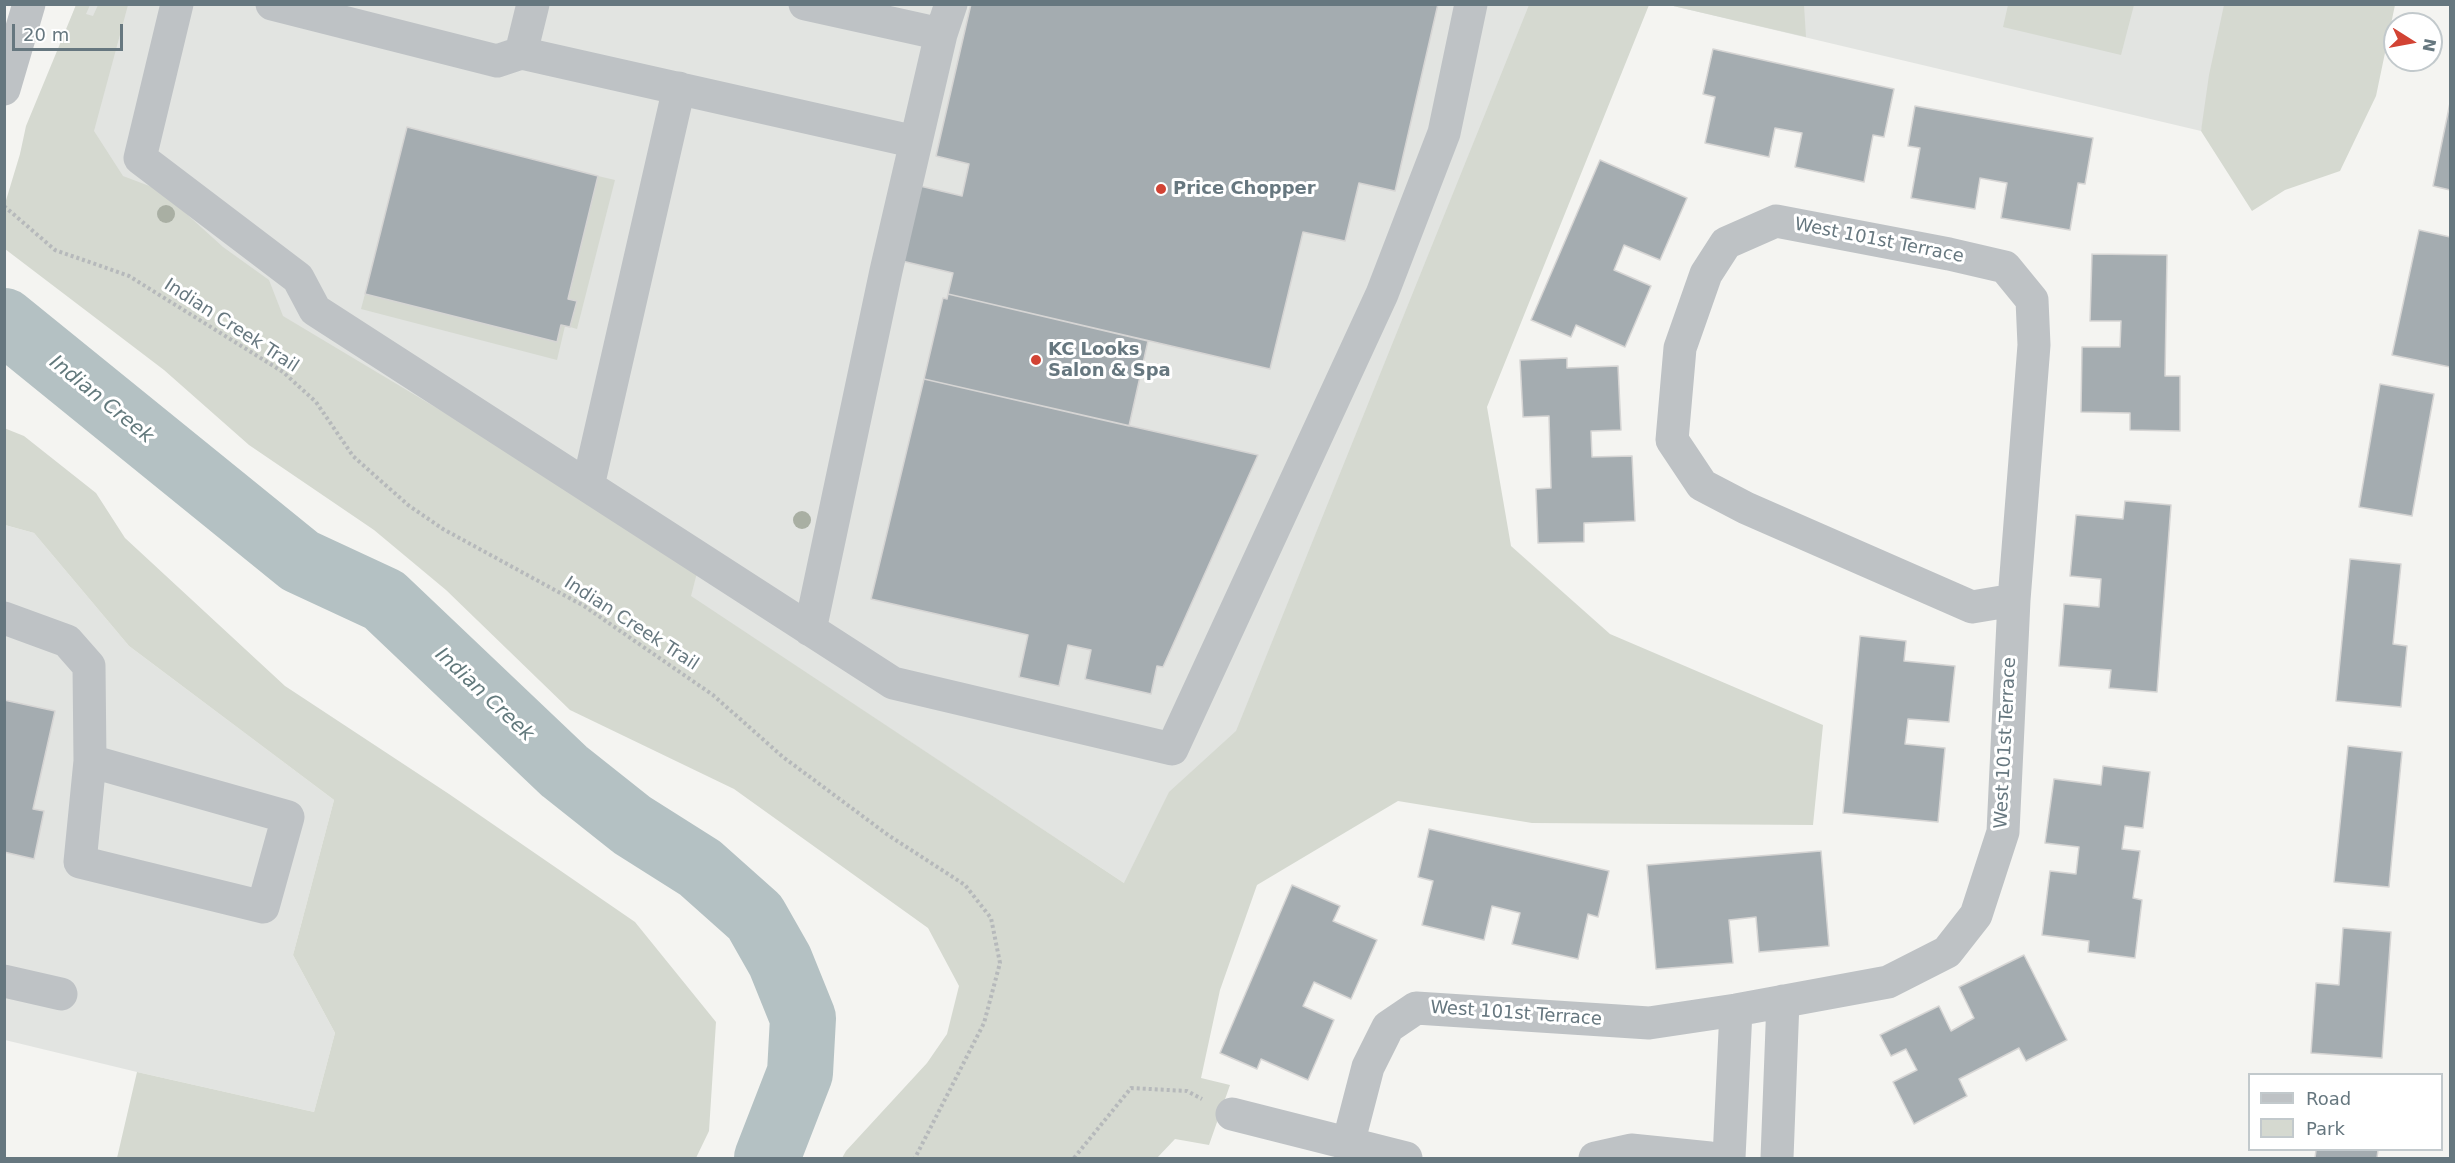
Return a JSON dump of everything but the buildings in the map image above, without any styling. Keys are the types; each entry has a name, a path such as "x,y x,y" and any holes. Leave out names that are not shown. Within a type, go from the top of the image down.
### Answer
{"street":[{"path":"4,89 29,4"},
{"path":"177,4 140,158 298,278 315,310 893,683 1172,749 1382,294 1444,133 1471,4"},
{"path":"272,4 497,61 521,53 916,142"},
{"path":"521,53 533,4"},
{"path":"805,4 946,19 886,271 810,630"},
{"path":"588,486 679,88"},
{"name":"West 101st Terrace","path":"1348,1144 1368,1067 1388,1027 1416,1008 1649,1023 1736,1010 1888,982 1947,952 1976,915 2003,832 2014,600 2034,345 2032,300 2005,267 1776,221 1726,243 1706,274 1680,348 1672,440 1702,485 1746,508 1972,607 2014,600"},
{"path":"4,618 67,641 89,666 90,761 80,862 263,907 288,817 90,761"},
{"path":"4,981 61,993"},
{"path":"1777,1158 1783,1001"},
{"path":"1729,1158 1736,1010"},
{"path":"1232,1114 1406,1158"},
{"path":"1594,1158 1631,1150 1710,1158"}],"path":[{"name":"Indian Creek Trail","path":"4,206 56,250 129,276 283,372 316,402 353,456 408,505 443,529 584,606 712,695 783,757 888,835 964,885 991,918 1000,963 984,1023 915,1158"},
{"path":"1074,1158 1131,1088 1186,1091 1232,1114"}],"shaded area":[{"path":"76,5 1560,5 1168,931 1124,883 20,154"},
{"path":"1669,5 2231,5 2201,131"},
{"path":"5,525 34,533 129,646 334,800 293,955 335,1033 314,1112 5,1040"}],"green space":[{"path":"2008,4 2134,5 2121,55 2003,27"},
{"path":"76,5 90,5 86,14 93,16 98,5 128,5 94,131 123,176 160,190 223,247 269,280 283,316 699,565 691,596 1124,883 1169,792 1236,731 1529,5 1649,5 1487,407 1511,546 1610,634 1823,725 1813,825 1532,823 1398,801 1257,885 1220,990 1201,1078 1230,1085 1209,1145 1175,1139 1157,1158 842,1158 927,1063 947,1034 959,986 928,928 734,789 570,710 446,590 374,530 249,445 164,370 5,249 4,207 26,126"},
{"path":"1669,5 1804,5 1806,37"},
{"path":"2224,5 2395,5 2394,12 2383,12 2383,62 2376,96 2340,171 2285,190 2252,211 2201,131 2209,75"},
{"path":"598,176 615,180 577,329 570,327 576,301 568,299"},
{"path":"365,294 556,342 561,325 565,326 557,360 361,309"},
{"path":"4,428 24,436 96,493 125,538 285,686 449,794 635,922 716,1022 709,1131 696,1158 117,1158 137,1072 314,1112 335,1033 293,955 334,800 129,646 34,533 5,525"}],"waterway":[{"name":"Indian Creek","path":"4,321 300,561 384,600 564,771 632,825 700,868 755,917 780,961 803,1018 800,1073 767,1158"}],"place":[{"name":"Price Chopper","path":"1161,189"},
{"name":"KC Looks Salon & Spa","path":"1036,360"}]}
